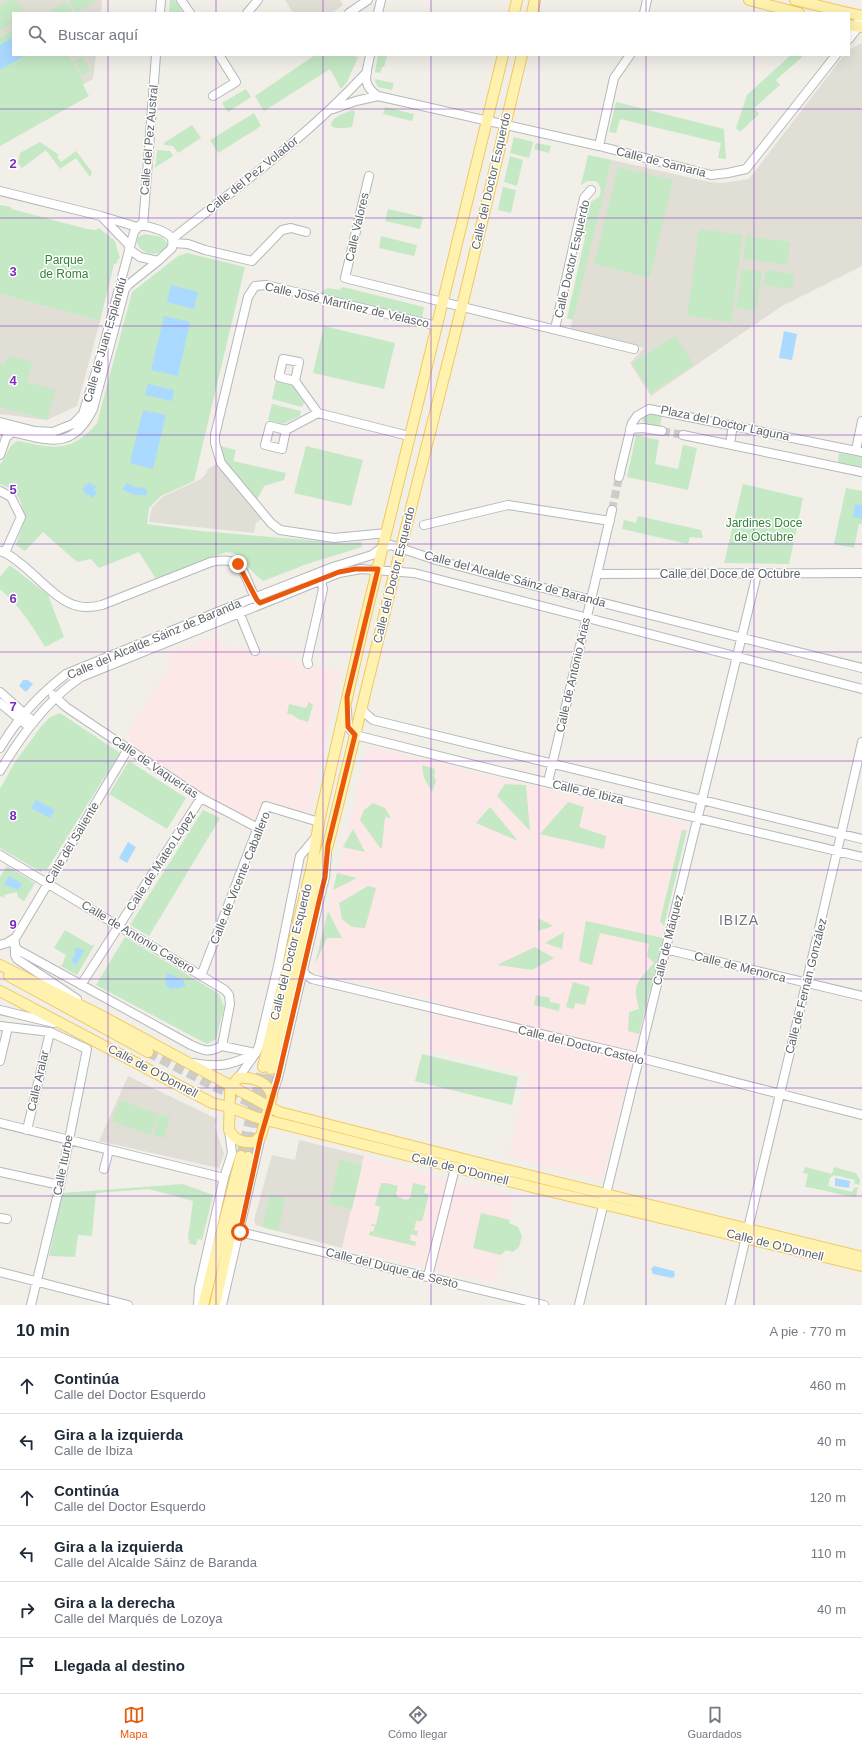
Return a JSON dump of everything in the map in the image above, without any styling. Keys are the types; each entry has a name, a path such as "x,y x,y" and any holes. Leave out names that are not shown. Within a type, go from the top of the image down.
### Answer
{"main road":[{"path":"514,12 517,0"},
{"path":"532,12 535,0"},
{"path":"749,0 795,12"},
{"path":"795,0 844,12"},
{"path":"850,13 861,16"},
{"name":"Calle del Doctor Esquerdo","path":"503,56 409,436 347,697 319,822 312,866 267,1068 317,874 328,845 462,306 504,125 522,56"},
{"path":"409,436 428,441"},
{"name":"Calle de O'Donnell","path":"0,965 100,1015 184,1062 279,1112 445,1155 607,1194 862,1266"},
{"name":"Calle de O'Donnell","path":"0,971 148,1052"},
{"name":"Calle de O'Donnell","path":"0,991 212,1103 229,1107 266,1120 604,1205 862,1257"},
{"path":"238,1078 249,1078 264,1083 271,1090 272,1096"},
{"name":"Calle del Doctor Esquerdo","path":"231,1087 238,1078"},
{"path":"231,1087 229,1130 237,1139 243,1142 254,1142 261,1136"},
{"name":"Calle del Doctor Esquerdo","path":"261,1136 270,1108 272,1096"},
{"path":"203,1305 244,1157 214,1305"}],"street":[{"path":"160,0 160,12"},
{"path":"181,0 189,12"},
{"path":"248,12 258,0"},
{"path":"350,12 368,0"},
{"path":"378,12 381,0"},
{"path":"644,12 647,0"},
{"path":"850,37 861,16"},
{"name":"Calle del Pez Austral","path":"140,226 156,56"},
{"path":"213,96 236,82 220,56"},
{"path":"370,56 366,81 368,87 378,96"},
{"path":"598,146 614,78 629,56"},
{"name":"Calle de Samaria","path":"487,121 598,146 711,175 728,173 746,169 835,56"},
{"name":"Calle del Pez Volador","path":"172,241 331,110 367,72"},
{"name":"Calle del Pez Volador","path":"331,110 356,101 378,96 487,121"},
{"name":"Calle Valores","path":"370,176 346,278 443,302"},
{"name":"Calle Doctor Esquerdo","path":"555,329 584,198 591,190"},
{"path":"0,191 101,216 140,226 154,228 169,235 172,241 172,248 158,261 140,257 101,216"},
{"path":"129,247 140,226"},
{"path":"172,241 252,261 282,230 291,228 306,232"},
{"name":"Calle de Juan Esplandiú","path":"0,422 36,431 53,432 73,424 83,414 102,352 129,247"},
{"name":"Calle de Juan Esplandiú","path":"0,422 6,432 45,440 53,440 69,436 79,430 87,421 93,409 125,289 158,261"},
{"name":"Calle José Martínez de Velasco","path":"386,533 334,538 280,530 271,524 221,463 215,443 215,435 248,297 255,286 266,285 437,326"},
{"path":"443,302 634,349"},
{"path":"295,381 318,413 409,436"},
{"name":"Plaza del Doctor Laguna","path":"630,429 637,416 649,409 859,451"},
{"path":"286,430 318,413"},
{"path":"859,451 862,420"},
{"path":"730,444 734,425"},
{"name":"Plaza del Doctor Laguna","path":"630,429 643,428 662,431"},
{"path":"619,477 630,429"},
{"path":"0,455 6,432"},
{"name":"Plaza del Doctor Laguna","path":"684,435 862,472"},
{"path":"0,491 11,497 20,516 7,548 2,551 22,565 64,600 77,606 90,608 102,605 211,562 227,560 238,564 242,569 258,600"},
{"path":"424,525 508,505 610,521"},
{"name":"Calle de Antonio Arias","path":"548,782 612,510"},
{"name":"Calle del Alcalde Sáinz de Baranda","path":"0,748 10,732 32,704 66,674 258,600 333,567 372,555 383,547 391,545 436,560 862,668"},
{"name":"Calle del Alcalde Sáinz de Baranda","path":"0,771 31,724 56,698 81,677 239,612 258,600 351,569 378,569 421,575 862,689"},
{"name":"Calle del Doce de Octubre","path":"598,574 862,573"},
{"name":"Calle de Máiquez","path":"579,1305 665,949 738,658 757,574"},
{"path":"308,664 307,660 323,589 320,580"},
{"name":"Calle del Alcalde Sáinz de Baranda","path":"239,612 255,652"},
{"path":"48,689 56,698"},
{"path":"0,692 16,705 22,716"},
{"path":"347,697 348,727 355,735"},
{"name":"Calle de Vaquerías","path":"56,698 66,707 201,798 258,828"},
{"path":"0,703 8,710 22,716 31,724"},
{"path":"16,705 32,704"},
{"name":"Calle de Ibiza","path":"362,704 364,712 373,720 862,839"},
{"path":"8,710 13,720 10,732"},
{"name":"Calle de Ibiza","path":"355,735 698,819 862,857"},
{"name":"Calle de Fernán González","path":"730,1305 779,1094 807,983 862,742"},
{"name":"Calle del Saliente","path":"15,941 128,749"},
{"name":"Calle de Mateo López","path":"81,984 201,798"},
{"name":"Calle de Vicente Caballero","path":"201,976 266,806 319,822"},
{"name":"Calle del Doctor Esquerdo","path":"238,1078 256,1054 278,966 300,856 316,837"},
{"name":"Calle del Doctor Esquerdo","path":"272,1096 278,1078 325,877 328,845"},
{"name":"Calle de Antonio Casero","path":"0,855 225,990 229,995 230,1004 222,1046"},
{"path":"0,945 15,941 18,950 191,1046 205,1051 212,1051 222,1046 256,1054"},
{"name":"Calle de O'Donnell","path":"15,941 15,955 17,959 100,1015"},
{"name":"Calle de Menorca","path":"665,949 862,996"},
{"name":"Calle del Doctor Castelo","path":"303,970 308,977 312,979 862,1115"},
{"name":"Calle de O'Donnell","path":"0,1010 37,1018 74,1029"},
{"path":"0,1061 5,1028 50,1034"},
{"name":"Calle Iturbe","path":"31,1305 60,1185 87,1049 50,1034"},
{"name":"Calle Aralar","path":"27,1130 50,1034"},
{"path":"184,1062 216,1066 237,1062 256,1054"},
{"path":"0,1123 224,1178"},
{"path":"198,1305 199,1288 224,1178 232,1153 229,1130"},
{"name":"Calle del Doctor Esquerdo","path":"222,1305 261,1136"},
{"path":"104,1169 109,1150"},
{"path":"428,1276 455,1168"},
{"path":"0,1172 60,1185"},
{"name":"Calle del Duque de Sesto","path":"240,1232 544,1305"},
{"path":"0,1272 128,1305"}],"shaded area":[{"path":"0,0 102,0 101,12 12,12 12,30 0,37"},
{"path":"285,0 340,0 343,5 333,12 292,12"},
{"path":"862,43 862,266 782,306 651,396 630,363 644,348 570,330 612,160 709,182 723,183 749,179 843,56 850,56 850,49"},
{"path":"70,56 96,56 93,79 85,83"},
{"path":"0,294 100,321 77,406 47,420 0,414"},
{"path":"217,464 261,519 256,523 254,533 149,522 152,508 162,497 201,479 209,468"},
{"path":"217,635 221,644 340,672 310,814 264,803 257,821 212,800 128,743 132,736 127,732 171,664 167,654"},
{"path":"368,746 688,824 664,926 663,938 602,1180 508,1157 528,1073 428,1049 438,1001 313,970"},
{"path":"128,1076 217,1119 215,1127 224,1154 219,1168 99,1141"},
{"path":"299,1140 364,1156 342,1248 262,1227 256,1225 254,1220 272,1155 295,1160"},
{"path":"364,1156 462,1183 508,1194 516,1193 495,1283 342,1248"}],"green space":[{"path":"9,0 16,0 23,12 12,12 12,24 0,31 0,6"},
{"path":"94,0 95,1 75,12 69,1"},
{"path":"170,0 175,0 182,12 169,12"},
{"path":"66,2 72,12 48,12"},
{"path":"12,30 12,56 70,56 85,83 83,85 89,96 0,146 0,37"},
{"path":"314,56 358,57 347,82 341,89 330,69 264,111 255,96"},
{"path":"378,56 387,56 384,67 382,67 380,73 375,72"},
{"path":"790,56 802,56 776,80 780,85 754,108 759,114 740,132 736,128 747,95"},
{"path":"82,57 90,71 82,75 75,61"},
{"path":"374,79 394,83 392,90 378,87"},
{"path":"246,89 251,97 228,112 222,103"},
{"path":"616,102 724,129 726,159 718,158 721,143 620,119 616,133 609,132"},
{"path":"385,107 414,114 412,121 383,114"},
{"path":"353,110 355,112 352,127 337,128 331,125 334,119"},
{"path":"254,113 261,126 218,153 210,140"},
{"path":"192,125 201,138 178,153 173,146 164,145 164,143"},
{"path":"514,137 533,142 529,158 510,153"},
{"path":"40,142 59,155 57,157 61,162 76,151 92,172 90,177 76,158 60,169 46,150 22,168 18,163 20,153"},
{"path":"536,143 551,146 549,153 534,149"},
{"path":"157,150 170,151 173,156 154,168 156,163"},
{"path":"588,155 612,160 573,320 567,318 585,238 583,232 589,203 599,197 601,190 596,181 587,181 581,185"},
{"path":"510,156 523,160 517,186 504,182"},
{"path":"618,167 673,180 650,278 594,264"},
{"path":"503,187 516,190 511,213 498,210"},
{"name":"Parque de Roma","path":"0,205 87,229 96,230 99,228 115,241 120,258 118,259 117,263 114,264 100,321 0,294"},
{"path":"388,209 423,217 420,229 385,221"},
{"path":"699,229 743,235 731,322 687,316"},
{"path":"145,234 162,237 167,243 167,247 155,254 143,251 137,243 138,237"},
{"path":"381,236 417,245 414,256 379,248"},
{"path":"746,236 790,242 787,265 743,259"},
{"path":"187,253 245,267 194,481 161,496 149,508 147,524 201,531 343,543 361,542 362,547 307,564 263,581 252,571 241,557 226,552 156,579 139,552 99,568 91,559 77,562 43,532 25,551 16,545 25,518 21,502 14,490 0,484 0,464 12,445 18,441 52,447 70,444 79,440 88,433 97,423 132,292 178,256"},
{"path":"742,269 762,272 756,311 736,308"},
{"path":"766,270 795,274 792,289 764,285"},
{"path":"343,287 424,307 422,318 319,293 328,288 339,290"},
{"path":"324,326 395,343 384,389 313,373"},
{"path":"675,336 694,365 651,393 632,363"},
{"path":"8,355 32,362 27,382 56,390 47,420 0,407 0,363 5,364"},
{"path":"276,381 292,385 304,403 302,407 272,399"},
{"path":"272,404 301,411 300,416 283,424 268,420"},
{"path":"648,412 662,416 660,427 645,424 641,417"},
{"path":"636,435 659,440 655,464 678,469 683,445 697,448 688,490 627,477"},
{"path":"220,446 236,450 233,461 286,473 284,480 264,486 257,500 230,469 225,461"},
{"path":"306,446 363,460 351,506 294,493"},
{"path":"839,453 862,457 862,467 838,462"},
{"name":"Jardines Doce de Octubre","path":"743,484 803,498 789,564 724,563"},
{"path":"846,488 862,491 862,524 859,524 854,548 834,544"},
{"path":"638,516 701,530 703,538 690,537 688,544 622,529 624,520 636,523"},
{"path":"9,566 48,595 64,637 45,647 25,616 0,589 0,577"},
{"path":"309,702 313,705 308,722 298,719 291,714 287,714 289,704 306,708"},
{"path":"60,713 120,753 46,871 43,869 41,872 0,848 0,789 15,762 40,728 50,717"},
{"path":"129,761 186,798 167,829 109,794"},
{"path":"422,765 435,769 434,776 436,781 432,792 424,778"},
{"path":"505,784 526,785 530,831 497,796"},
{"path":"568,802 584,807 579,827 606,836 604,849 540,834"},
{"path":"373,803 385,808 391,818 385,817 381,849 360,820 364,810"},
{"path":"490,807 518,841 476,823"},
{"path":"203,810 220,818 149,936 130,925"},
{"path":"353,829 365,852 343,847"},
{"path":"682,830 687,830 664,926 660,921"},
{"path":"7,866 35,883 24,901 18,897 17,892 4,895 5,898 0,896 0,877"},
{"path":"337,873 357,878 333,890"},
{"path":"368,886 376,888 365,928 352,927 342,919 339,903"},
{"path":"328,911 342,938 327,938 315,964"},
{"path":"538,918 553,926 538,931"},
{"path":"586,921 663,938 639,1034 628,1031 629,1012 639,1009 636,988 640,979 654,963 647,956 649,944 600,933 592,965 579,961"},
{"path":"65,930 92,946 95,944 77,975 59,965 62,965 66,955 54,948"},
{"path":"564,932 562,949 545,943"},
{"path":"125,937 219,994 224,1007 216,1039 207,1044 96,985"},
{"path":"535,947 554,958 532,970 497,965"},
{"path":"573,982 590,987 585,1005 575,1003 574,1009 566,1007"},
{"path":"536,995 550,998 550,1002 560,1004 559,1011 534,1005"},
{"path":"422,1054 518,1077 512,1105 415,1081"},
{"path":"120,1100 158,1114 150,1135 112,1121"},
{"path":"159,1114 170,1117 164,1138 154,1136"},
{"path":"340,1159 362,1165 352,1209 329,1204"},
{"path":"805,1167 832,1174 834,1167 856,1173 860,1180 859,1185 854,1183 855,1180 834,1175 830,1178 828,1186 852,1192 854,1188 858,1187 856,1197 805,1187 808,1174 803,1173"},
{"path":"381,1183 398,1186 396,1194 398,1197 406,1200 410,1198 413,1183 426,1186 424,1193 429,1194 422,1221 416,1221 414,1230 418,1231 417,1236 411,1234 410,1240 416,1242 415,1246 369,1235 370,1231 373,1232 375,1226 371,1226 372,1224 376,1225 380,1207 375,1205"},
{"path":"183,1184 213,1195 202,1240 198,1239 196,1245 190,1244 188,1238 193,1201 149,1189 96,1193 92,1236 78,1235 75,1257 49,1256 62,1193"},
{"path":"270,1194 286,1198 278,1231 262,1227"},
{"path":"481,1213 510,1220 509,1223 518,1227 522,1236 519,1247 513,1252 506,1250 501,1255 473,1248"}],"water":[{"path":"12,38 12,56 24,56 0,70 0,45"},
{"path":"171,285 198,292 194,309 167,302"},
{"path":"164,316 190,322 178,376 151,370"},
{"path":"784,331 797,334 792,360 779,358"},
{"path":"148,384 174,390 172,401 145,395"},
{"path":"143,410 166,415 153,469 130,463"},
{"path":"91,482 91,484 97,487 94,490 97,493 92,498 88,494 86,496 84,491 82,491 85,485"},
{"path":"127,483 134,487 146,488 147,495 134,495 122,489"},
{"path":"855,504 862,505 862,519 853,517"},
{"path":"23,680 28,680 33,684 26,692 19,686"},
{"path":"36,800 55,810 50,818 31,808"},
{"path":"128,842 136,847 127,863 119,858"},
{"path":"9,876 22,884 18,890 4,884"},
{"path":"77,947 84,951 76,965 71,961 76,953 74,951"},
{"path":"167,974 184,981 185,987 172,989 166,986 165,981"},
{"path":"835,1178 850,1181 849,1188 835,1186"},
{"path":"654,1266 674,1271 675,1276 672,1278 653,1274 651,1269"}],"tunnel":[{"path":"662,431 683,435"},
{"path":"612,510 619,477"},
{"path":"148,1052 216,1087 276,1114"},
{"path":"241,1156 263,1067"},
{"path":"248,1157 271,1069"}],"district":[{"name":"IBIZA","path":"739,920"}],"route":[{"path":"238,564 260,603 339,572 351,569 378,569 347,697 348,727 355,735 328,845 325,877 278,1078 261,1136 258,1156 240,1232"}]}
